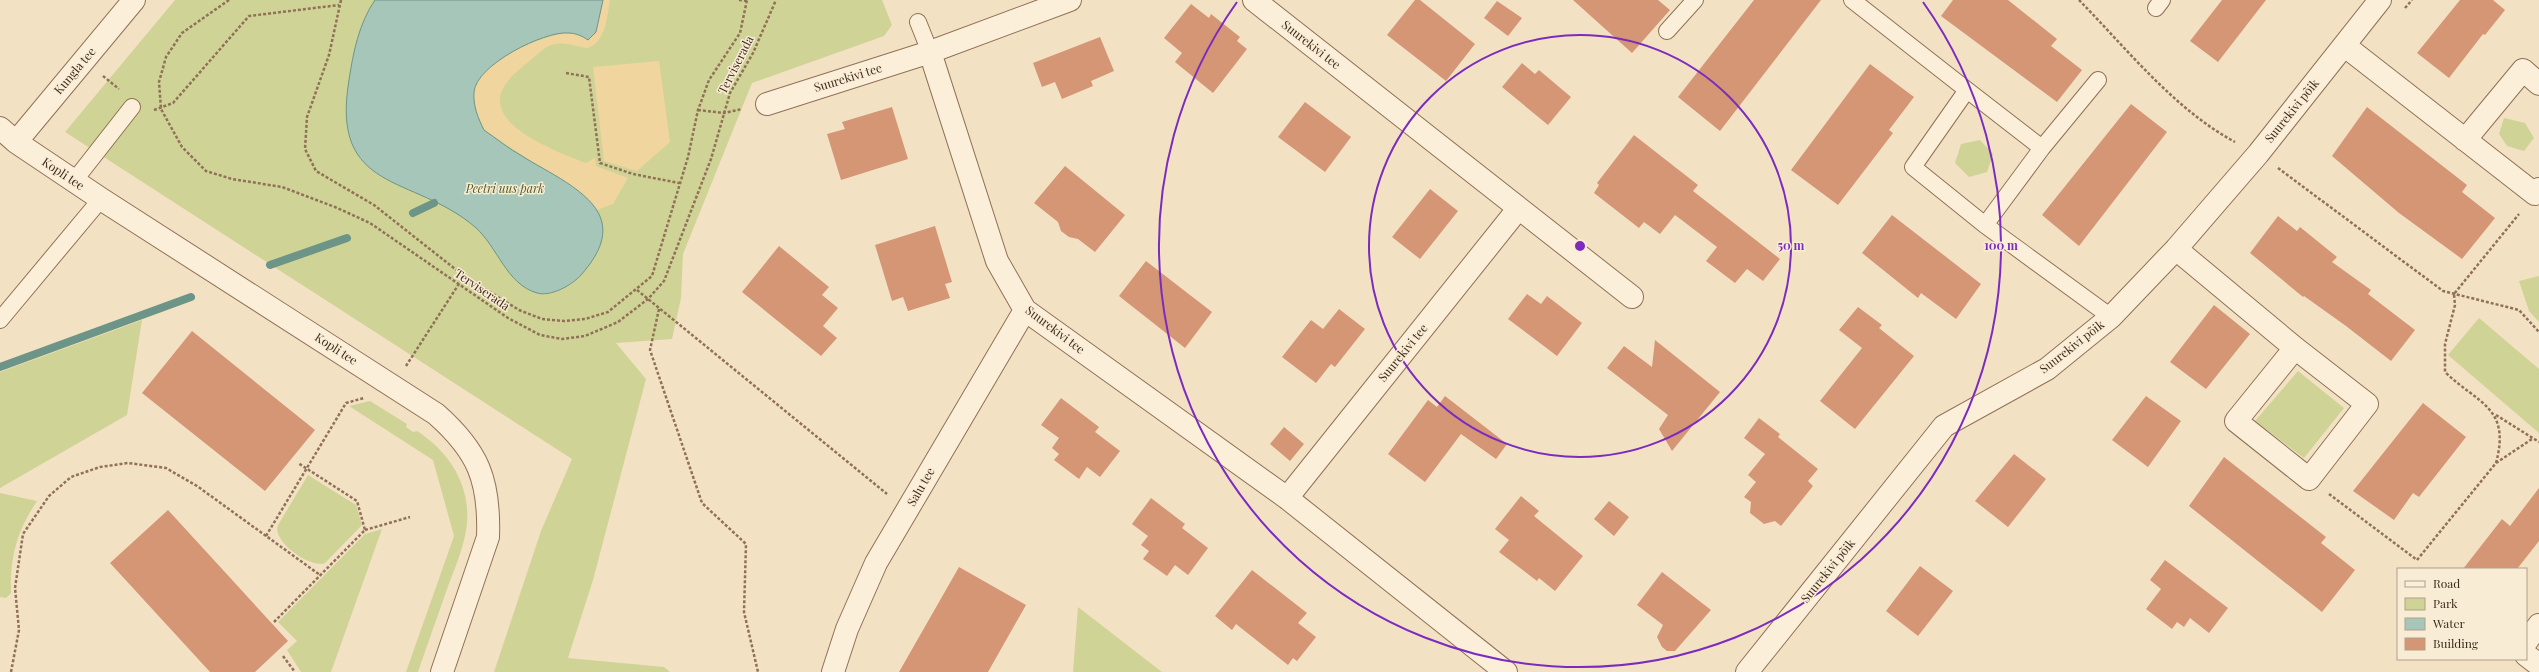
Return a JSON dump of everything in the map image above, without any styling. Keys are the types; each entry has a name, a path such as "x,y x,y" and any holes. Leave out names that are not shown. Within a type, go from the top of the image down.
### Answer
{"street":[{"name":"Kungla tee","path":"8,135 84,60 134,0"},
{"name":"Suurekivi tee","path":"766,104 930,52 1070,0"},
{"name":"Suurekivi tee","path":"1254,0 1518,209 1632,297"},
{"name":"Suurekivi põik","path":"1747,672 1944,426 2047,369 2111,317 2176,249 2258,154 2380,0"},
{"path":"2345,46 2465,140 2537,192"},
{"name":"Suurekivi tee","path":"930,52 997,261 1025,310 1287,498 1506,672"},
{"path":"2465,140 2523,70 2539,84"},
{"name":"Kopli tee","path":"8,135 101,199 436,414 456,432 471,450 480,471 486,493 489,516 488,537 442,672"},
{"name":"Suurekivi tee","path":"1287,498 1518,209"},
{"path":"2176,249 2295,348 2367,404 2309,479 2236,421 2295,348"},
{"name":"Salu tee","path":"833,672 847,629 876,562 1025,310"},
{"path":"2527,641 2539,625"},
{"path":"2527,655 2539,665"}],"lane":[{"path":"1667,31 1695,0"},
{"path":"1852,0 2042,148"},
{"path":"918,22 930,52"},
{"path":"1985,225 2042,148 2098,80"},
{"path":"1967,90 1913,167 1985,225 2111,317"},
{"path":"74,181 139,109"},
{"path":"0,320 101,199"}],"path":[{"name":"Terviserada","path":"229,0 182,33 166,57 159,82 161,109 182,147 206,171 232,178 282,187 336,207 370,224 508,318 540,335 562,339 585,336 618,322 648,299 664,281 711,159 730,93 753,52 776,0"},
{"path":"341,0 329,55 307,117 305,149 316,171 374,205 464,276 519,310 542,319 564,322 584,319 608,312 637,290 652,276 688,157 698,110 709,80 740,33 747,1 739,0"},
{"path":"2079,0 2141,65 2201,122 2258,154 2443,291 2519,310 2539,332"},
{"path":"139,109 161,109 173,103 249,16 339,5"},
{"path":"84,60 124,93"},
{"path":"566,73 589,77 600,163 633,174 679,183"},
{"path":"698,110 724,113 766,104"},
{"path":"2537,192 2454,294 2455,305 2445,344 2445,372 2462,388 2485,403 2496,415 2539,442"},
{"path":"392,386 464,276"},
{"path":"637,290 907,511"},
{"path":"660,309 650,350 702,503 746,544 744,612 758,672"},
{"path":"266,536 346,403 372,396"},
{"path":"2496,415 2500,447 2496,463"},
{"path":"326,434 329,437"},
{"path":"2309,479 2417,560 2496,463 2532,439"},
{"path":"11,672 19,630 15,588 23,534 42,503 71,477 100,467 128,463 166,468 197,486 320,575"},
{"path":"298,463 357,501 365,530"},
{"path":"274,622 365,530 410,517"},
{"path":"283,656 295,672"}],"green space":[{"name":"Peetri uus park","path":"175,0 882,0 892,25 884,36 752,83 683,254 681,298 672,339 616,343 646,379 593,580 568,658 664,667 670,672 494,672 541,531 572,459 65,132"},
{"path":"2504,118 2525,123 2534,138 2524,151 2507,146 2499,134"},
{"path":"1980,140 1993,154 1987,172 1969,177 1955,163 1961,144"},
{"path":"2539,276 2539,322 2529,311 2519,281"},
{"path":"2479,318 2539,369 2539,433 2448,355"},
{"path":"142,320 127,415 0,488 0,372"},
{"path":"2298,371 2344,408 2304,458 2255,421"},
{"path":"370,401 407,424 406,427 413,432 417,431 442,452 459,477 467,507 467,523 464,540 418,672 406,672 454,536 433,460 349,406"},
{"path":"308,475 356,505 362,525 325,563 319,564 302,558 286,546 280,539 277,531 278,525"},
{"path":"0,493 37,501 24,523 16,544 12,567 11,593 6,598 0,597"},
{"path":"382,529 331,672 301,672 287,650 297,641 278,622 365,534"},
{"path":"1078,607 1162,672 1073,672"}],"sand":[{"path":"603,0 610,0 602,35 598,41 587,48 565,44 549,46 518,70 506,83 500,99 501,107 505,116 512,124 530,138 565,155 586,163 595,158 596,166 628,178 613,204 597,210 579,192 484,130 476,112 474,92 478,81 486,71 511,53 554,35 571,33 584,35 596,32"},
{"path":"659,61 670,142 637,171 604,161 593,67"}],"water":[{"path":"375,0 603,0 596,32 588,40 579,35 568,33 557,34 528,44 498,61 486,71 478,82 474,92 476,112 484,130 512,150 567,183 588,199 596,209 603,227 601,242 591,263 572,283 555,292 543,294 526,288 517,282 490,244 475,227 451,210 382,176 364,163 352,144 346,117 352,59 361,28 369,9"}],"building":[{"path":"1415,0 1420,0 1475,44 1446,81 1387,35"},
{"path":"1573,0 1658,0 1670,10 1632,53"},
{"path":"1754,0 1821,0 1720,131 1678,97"},
{"path":"1953,0 2008,0 2057,39 2051,46 2082,70 2057,102 1941,16"},
{"path":"2222,0 2266,0 2218,62 2190,41"},
{"path":"2460,0 2493,0 2505,10 2485,35 2483,34 2449,78 2417,53"},
{"path":"1497,1 1522,18 1508,36 1484,18"},
{"path":"1191,4 1209,18 1211,14 1240,37 1237,41 1247,49 1213,93 1175,62 1182,53 1164,38"},
{"path":"1100,37 1114,71 1091,81 1093,86 1062,99 1055,82 1042,87 1033,63"},
{"path":"1522,63 1535,74 1539,70 1571,97 1548,125 1502,87"},
{"path":"1870,64 1914,97 1889,130 1893,133 1838,205 1791,170"},
{"path":"1305,102 1351,137 1325,172 1278,137"},
{"path":"2131,104 2167,132 2079,246 2042,215"},
{"path":"892,107 908,159 841,180 827,134 845,129 842,122"},
{"path":"2367,107 2467,185 2462,192 2495,218 2462,259 2399,213 2332,156"},
{"path":"1634,135 1698,185 1693,191 1780,259 1763,281 1747,269 1735,283 1706,261 1717,247 1675,215 1660,234 1644,222 1639,228 1594,193 1599,185 1597,183"},
{"path":"1065,166 1125,215 1095,252 1078,239 1069,237 1061,231 1058,222 1034,203"},
{"path":"1430,189 1458,211 1420,259 1392,237"},
{"path":"1892,215 1981,284 1956,319 1921,293 1918,298 1862,253"},
{"path":"2278,216 2297,231 2300,227 2337,257 2332,262 2371,290 2368,294 2415,330 2391,361 2346,326 2304,296 2303,297 2250,253"},
{"path":"935,226 952,282 945,284 950,298 908,311 903,297 892,301 875,245"},
{"path":"779,246 829,287 822,295 838,308 823,326 837,338 821,356 742,292"},
{"path":"1146,261 1212,312 1185,348 1119,296"},
{"path":"1527,294 1541,304 1547,296 1582,323 1557,356 1508,319"},
{"path":"2214,305 2250,334 2206,389 2170,362"},
{"path":"1858,307 1882,325 1879,328 1914,356 1855,429 1820,401 1862,348 1839,330"},
{"path":"1339,309 1365,329 1335,367 1331,364 1316,383 1282,357 1311,320 1323,329"},
{"path":"192,331 315,430 265,491 142,393"},
{"path":"1655,340 1720,392 1672,451 1659,429 1668,415 1607,368 1624,346 1652,367"},
{"path":"1445,396 1507,444 1496,459 1461,434 1425,482 1388,454 1428,400 1437,407"},
{"path":"2146,396 2181,421 2148,467 2112,440"},
{"path":"1061,398 1099,427 1095,432 1120,451 1100,477 1087,467 1079,479 1054,460 1059,454 1052,448 1059,438 1041,425"},
{"path":"2423,403 2466,437 2419,497 2413,493 2394,520 2353,491"},
{"path":"1759,418 1780,434 1778,437 1818,469 1808,481 1813,486 1781,526 1775,521 1764,524 1750,513 1751,502 1744,497 1756,482 1748,475 1765,454 1744,438"},
{"path":"1284,427 1304,444 1290,461 1270,444"},
{"path":"2014,454 2046,479 2008,527 1975,501"},
{"path":"2224,457 2326,537 2321,543 2355,570 2322,612 2189,506"},
{"path":"2539,488 2539,541 2518,568 2464,568 2502,519 2510,526"},
{"path":"1521,496 1539,511 1534,516 1583,556 1555,591 1539,578 1537,581 1499,552 1509,540 1495,529"},
{"path":"1151,498 1185,524 1182,528 1208,548 1188,575 1175,565 1167,576 1143,559 1149,551 1141,545 1148,536 1132,524"},
{"path":"1609,501 1629,517 1614,536 1594,519"},
{"path":"168,510 288,641 255,672 210,672 110,563"},
{"path":"2165,560 2228,608 2209,633 2190,618 2184,627 2177,622 2172,629 2146,609 2161,589 2150,580"},
{"path":"1920,566 1953,591 1918,636 1886,611"},
{"path":"959,567 1026,605 988,672 899,672"},
{"path":"1252,570 1307,613 1298,623 1316,637 1297,661 1293,658 1288,665 1236,624 1232,630 1215,616"},
{"path":"1662,572 1711,610 1675,651 1667,651 1662,647 1657,637 1663,625 1637,605"}],"waterway":[{"path":"413,213 434,203"},
{"path":"270,265 347,238"},
{"path":"0,367 191,297"}]}
